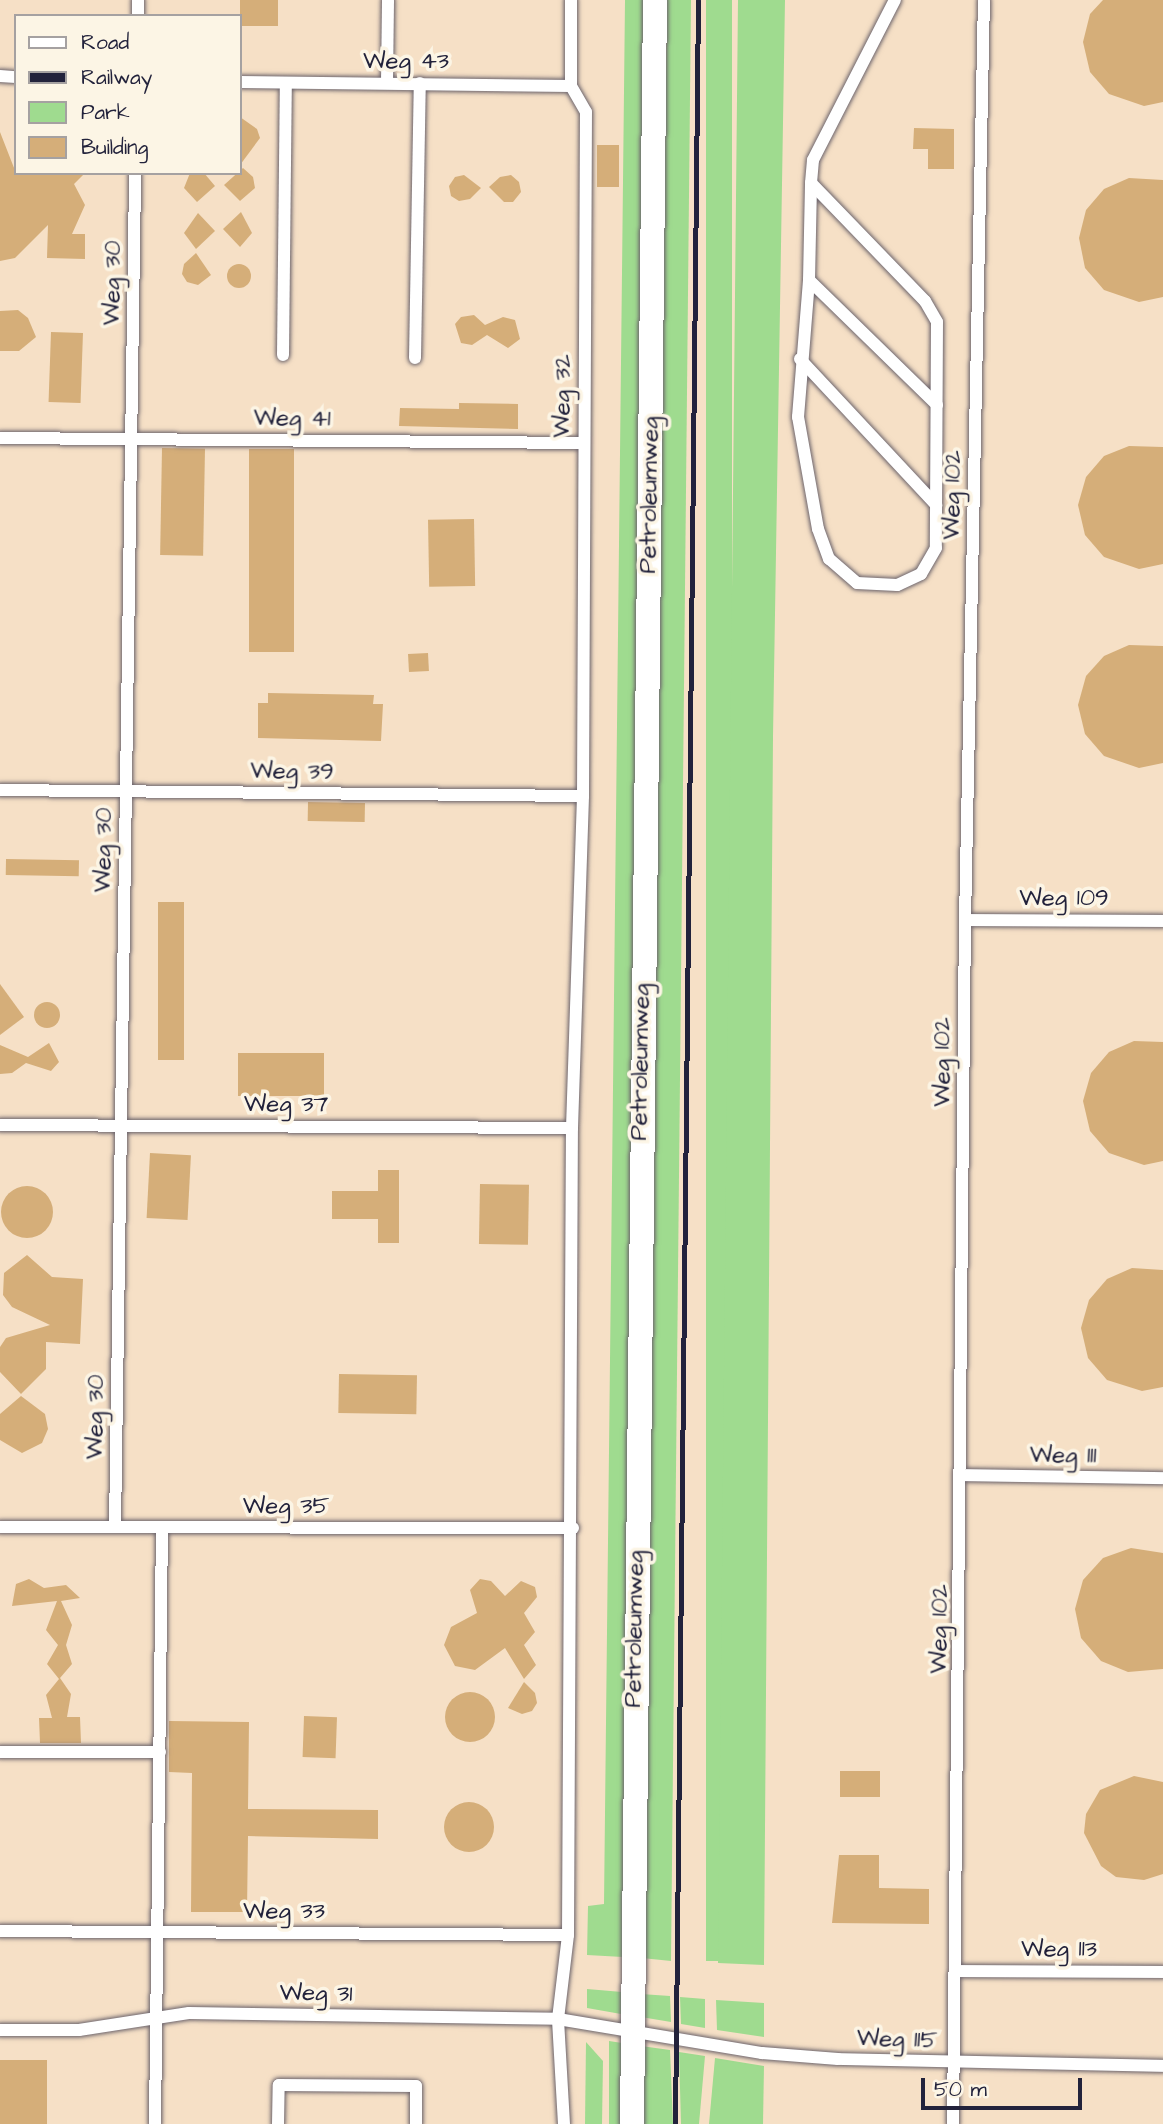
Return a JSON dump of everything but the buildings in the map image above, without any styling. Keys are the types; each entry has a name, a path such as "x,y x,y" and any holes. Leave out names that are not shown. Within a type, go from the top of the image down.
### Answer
{"street":[{"name":"Petroleumweg","path":"632,2124 655,0"}],"lane":[{"path":"387,83 388,0"},
{"name":"Weg 32","path":"564,2124 558,2019 568,1936 573,1528 572,1128 583,796 586,112 571,86 571,0"},
{"path":"811,183 933,313 938,333 936,548 921,574 884,587 857,583 837,569 822,545 797,417 809,280 811,183 813,160 820,141 895,0"},
{"name":"Weg 102","path":"953,2124 963,1475 965,920 984,0"},
{"name":"Weg 43","path":"242,82 571,86"},
{"path":"283,355 286,83"},
{"path":"415,358 420,83"},
{"name":"Weg 30","path":"115,1527 135,175"},
{"path":"809,280 937,405"},
{"path":"800,359 936,506"},
{"name":"Weg 41","path":"0,438 583,443"},
{"name":"Weg 39","path":"0,790 583,796"},
{"name":"Weg 109","path":"965,920 1163,921"},
{"name":"Weg 37","path":"0,1125 572,1128"},
{"name":"Weg 111","path":"963,1475 1163,1478"},
{"name":"Weg 35","path":"0,1527 573,1528"},
{"path":"155,2124 162,1528"},
{"path":"0,1752 160,1752"},
{"name":"Weg 33","path":"0,1931 568,1936"},
{"name":"Weg 113","path":"956,1970 1163,1972"},
{"name":"Weg 31","path":"0,2030 79,2030 189,2014 558,2019 631,2031"},
{"name":"Weg 115","path":"631,2031 762,2053 954,2063 1163,2066"},
{"path":"278,2124 279,2085 416,2087 416,2124"}],"green space":[{"path":"625,0 645,0 623,1957 587,1955 588,1906 604,1904"},
{"path":"667,0 691,0 671,1961 642,1958"},
{"path":"706,0 732,0 732,1961 706,1961"},
{"path":"738,0 785,0 773,737 764,1965 718,1963"},
{"path":"587,1989 622,1992 621,2014 587,2008"},
{"path":"641,1994 670,1996 671,2022 641,2017"},
{"path":"680,1997 705,1999 705,2028 681,2024"},
{"path":"716,2000 764,2003 764,2037 717,2030"},
{"path":"609,2041 622,2043 620,2124 609,2124"},
{"path":"586,2042 603,2061 602,2124 585,2124"},
{"path":"641,2046 670,2050 673,2124 640,2124"},
{"path":"679,2052 705,2056 699,2124 681,2124"},
{"path":"715,2058 764,2066 763,2124 709,2124"}],"railway":[{"path":"675,2124 698,0"}]}
